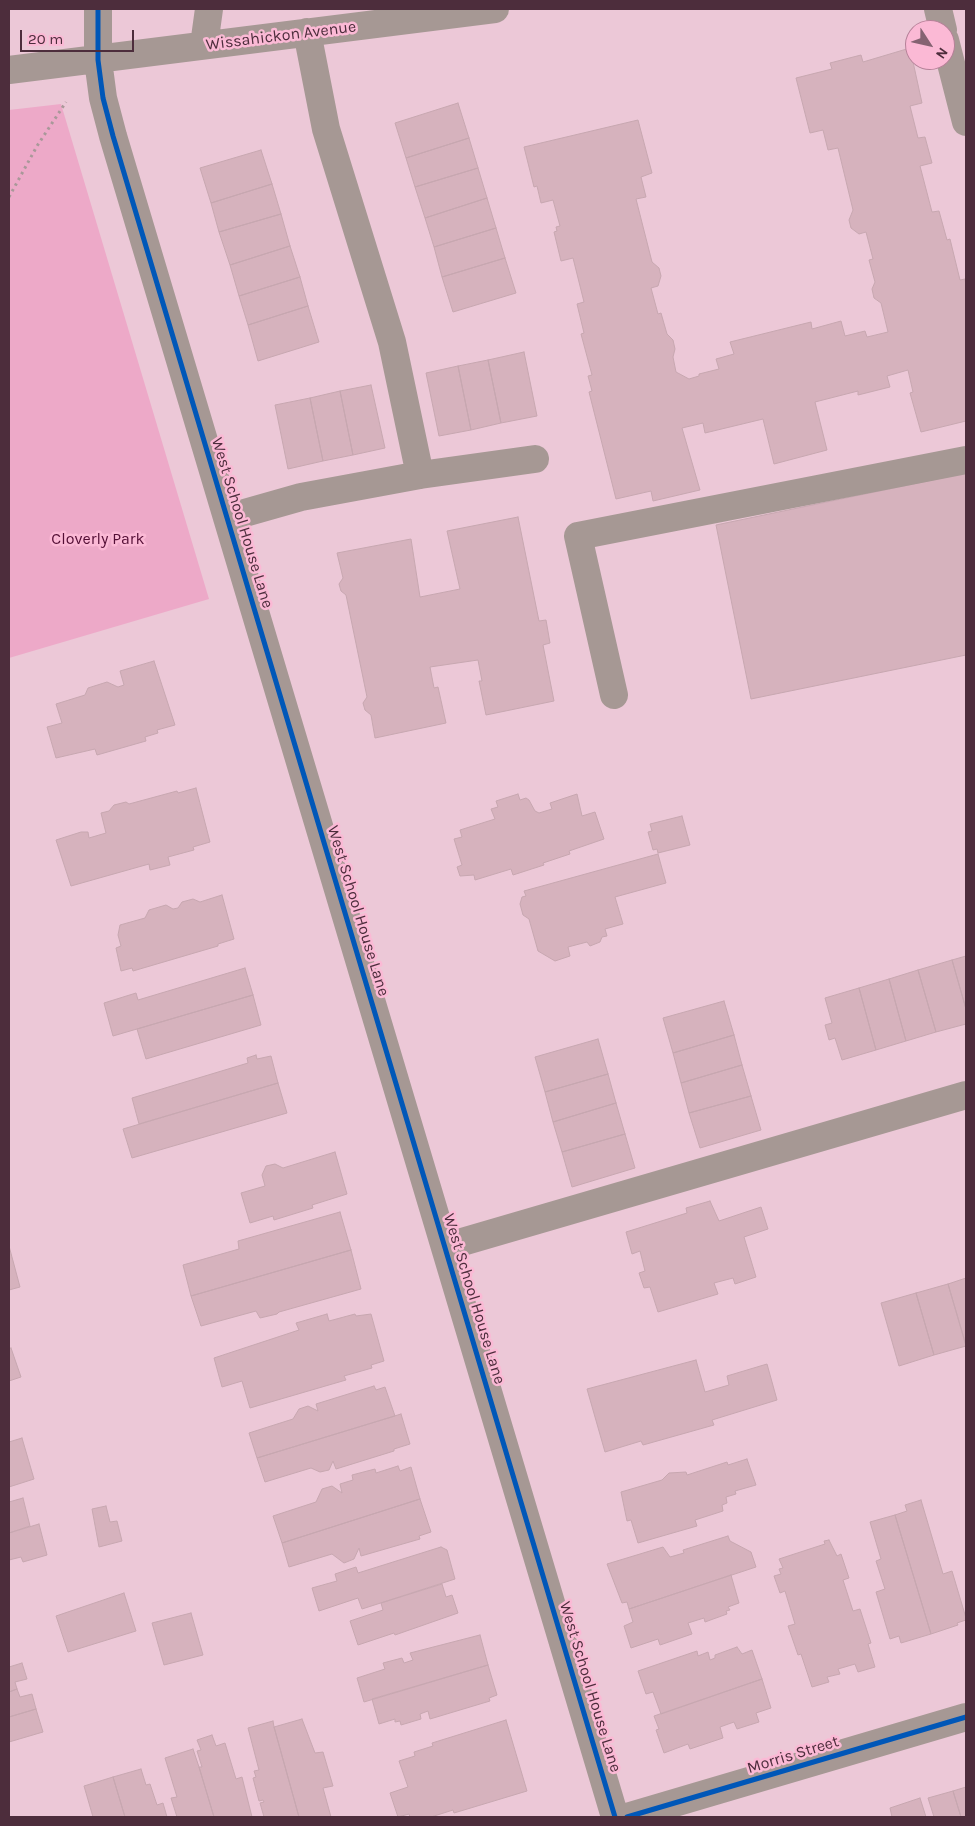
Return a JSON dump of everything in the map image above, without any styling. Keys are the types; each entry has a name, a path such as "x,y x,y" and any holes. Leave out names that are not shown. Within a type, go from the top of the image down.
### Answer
{"street":[{"name":"West School House Lane","path":"98,9 98,60 103,98 113,136 615,1817"},
{"path":"204,46 209,9"},
{"name":"Wissahickon Avenue","path":"9,70 495,9"},
{"path":"307,32 326,129 392,342 420,475"},
{"path":"953,70 966,122"},
{"path":"227,518 301,497 420,475 535,459"},
{"path":"614,695 578,536 966,460"},
{"path":"445,1247 966,1095"},
{"name":"Morris Street","path":"627,1817 966,1717"}],"path":[{"path":"9,197 37,146 66,102"}],"green space":[{"name":"Cloverly Park","path":"61,104 209,599 9,658 9,110"}],"building":[{"path":"905,49 905,70 915,70 922,103 910,106 918,138 925,137 932,163 920,166 932,212 939,211 947,240 950,239 960,280 965,279 966,285 966,421 921,432 910,393 913,392 908,370 887,376 890,387 858,395 858,391 815,402 827,450 774,464 763,419 705,433 703,423 682,428 700,490 653,501 651,491 616,499 589,392 592,391 588,376 592,375 581,334 584,333 577,304 584,302 573,258 561,261 554,232 557,231 556,227 560,226 553,200 541,203 537,186 534,187 524,147 638,120 652,173 641,177 646,197 636,199 652,262 659,268 661,276 658,286 651,288 658,314 661,313 667,334 673,340 675,349 673,357 676,372 689,379 699,376 699,374 719,369 716,359 734,354 730,342 811,322 812,329 841,321 845,336 865,331 867,337 888,332 881,303 874,298 872,289 875,282 869,260 873,259 866,232 859,234 851,228 849,220 853,210 838,148 828,150 823,130 810,133 796,78 832,69 830,63 861,55 863,62"},
{"path":"458,103 469,138 406,158 395,123"},
{"path":"469,138 478,168 415,187 406,158"},
{"path":"261,150 272,184 211,203 200,168"},
{"path":"478,168 487,198 425,218 415,187"},
{"path":"272,184 281,214 219,232 211,203"},
{"path":"487,198 496,228 434,247 425,218"},
{"path":"281,214 290,246 230,265 219,232"},
{"path":"496,228 505,258 442,277 434,247"},
{"path":"290,246 300,277 239,296 230,265"},
{"path":"505,258 516,293 453,312 442,277"},
{"path":"300,277 308,306 248,325 239,296"},
{"path":"308,306 319,342 258,361 248,325"},
{"path":"524,352 537,416 501,423 488,360"},
{"path":"488,360 501,423 471,430 458,366"},
{"path":"458,366 471,430 439,436 426,373"},
{"path":"371,385 385,448 353,455 340,391"},
{"path":"340,391 353,455 323,461 310,398"},
{"path":"310,398 323,461 288,469 275,405"},
{"path":"966,473 966,655 751,699 716,525"},
{"path":"518,517 539,621 546,620 550,643 543,645 554,701 486,715 479,681 482,681 478,660 430,667 434,688 438,687 446,723 375,738 371,715 365,710 363,703 367,697 346,595 341,591 339,584 343,578 337,553 411,539 420,597 460,589 447,531"},
{"path":"154,661 175,725 157,730 158,733 145,737 146,741 97,755 95,749 56,758 47,727 62,723 56,704 85,695 88,688 107,682 118,687 124,685 120,671"},
{"path":"196,788 210,842 193,847 194,850 168,857 170,865 150,870 149,864 71,886 56,840 81,832 88,832 89,838 106,833 101,813 109,811 114,805 126,802 129,804"},
{"path":"518,794 520,800 526,798 529,800 535,811 539,813 552,809 550,803 577,794 582,816 595,812 604,839 569,851 570,854 543,863 544,865 513,875 511,869 475,880 474,875 460,876 457,867 462,865 454,839 462,837 460,830 495,819 491,809 498,807 496,801"},
{"path":"682,816 690,845 658,853 657,849 653,850 648,832 652,831 650,824"},
{"path":"658,854 666,883 615,897 623,924 605,929 607,936 602,937 600,942 590,946 587,942 568,947 570,956 555,961 538,951 529,919 523,915 520,904 522,897 526,896 524,891"},
{"path":"222,895 234,939 218,944 218,946 133,971 132,968 121,971 116,948 121,946 118,935 120,925 145,918 149,910 166,905 173,909 178,908 182,902 193,899 200,902"},
{"path":"966,956 966,1009 952,960"},
{"path":"952,960 966,1009 966,1024 936,1032 918,970"},
{"path":"245,968 253,995 113,1036 104,1003 136,993 138,1000"},
{"path":"918,970 936,1032 906,1041 889,979"},
{"path":"889,979 906,1041 876,1050 859,988"},
{"path":"859,988 876,1050 842,1060 835,1038 829,1040 825,1025 832,1023 825,998"},
{"path":"253,995 261,1025 146,1059 137,1029"},
{"path":"724,1001 734,1035 673,1053 663,1018"},
{"path":"734,1035 742,1065 681,1083 673,1053"},
{"path":"598,1039 608,1074 545,1092 535,1057"},
{"path":"256,1055 257,1059 271,1056 278,1083 139,1124 132,1098 248,1063 247,1058"},
{"path":"742,1065 751,1096 689,1113 681,1083"},
{"path":"608,1074 616,1103 553,1122 545,1092"},
{"path":"278,1083 287,1113 132,1158 123,1129"},
{"path":"751,1096 761,1130 700,1148 689,1113"},
{"path":"616,1103 625,1134 562,1152 553,1122"},
{"path":"625,1134 635,1168 572,1187 562,1152"},
{"path":"335,1152 347,1194 312,1205 313,1208 274,1220 273,1216 250,1223 241,1193 265,1186 262,1175 266,1166 275,1164 283,1168"},
{"path":"710,1201 719,1221 761,1207 768,1229 744,1237 756,1277 735,1284 733,1278 714,1283 718,1294 658,1312 650,1287 644,1288 639,1273 645,1271 640,1251 632,1254 626,1232 687,1213 686,1208"},
{"path":"340,1212 351,1250 191,1296 183,1265 239,1249 238,1241"},
{"path":"9,1246 20,1287 9,1290"},
{"path":"351,1250 361,1289 260,1318 256,1311 201,1326 191,1296"},
{"path":"966,1278 966,1345 948,1284"},
{"path":"948,1284 966,1346 934,1355 916,1293"},
{"path":"916,1293 934,1355 899,1366 881,1303"},
{"path":"327,1314 329,1321 355,1314 356,1316 371,1314 384,1361 371,1365 372,1368 344,1376 346,1380 250,1408 242,1381 222,1387 214,1358 299,1330 296,1323"},
{"path":"11,1348 21,1377 9,1381 9,1349"},
{"path":"696,1360 705,1392 729,1385 727,1376 767,1364 777,1400 712,1420 714,1425 643,1445 641,1441 605,1452 587,1389"},
{"path":"374,1386 376,1390 385,1387 395,1416 257,1458 249,1433 293,1419 299,1409 308,1406 318,1411 316,1404"},
{"path":"401,1414 410,1444 394,1449 394,1451 336,1469 333,1461 329,1470 320,1472 311,1468 265,1482 257,1458"},
{"path":"22,1438 34,1479 9,1487 9,1442"},
{"path":"747,1459 756,1485 735,1491 736,1494 726,1497 727,1503 722,1505 723,1511 695,1520 697,1526 638,1543 631,1520 627,1521 621,1492 662,1480 669,1473 686,1472 687,1475 727,1462 728,1465"},
{"path":"398,1466 400,1471 411,1467 420,1499 282,1543 273,1516 316,1502 322,1489 332,1486 342,1493 340,1484 353,1480 352,1475 375,1469 376,1473"},
{"path":"23,1498 30,1526 9,1533 9,1502"},
{"path":"420,1499 431,1532 419,1536 420,1539 361,1556 359,1548 354,1559 344,1563 332,1554 289,1567 282,1543"},
{"path":"921,1500 943,1574 952,1571 966,1618 966,1620 957,1623 958,1625 931,1634 895,1515 907,1511 905,1505"},
{"path":"106,1506 110,1522 117,1521 122,1541 99,1547 92,1509"},
{"path":"895,1515 931,1634 901,1643 899,1636 890,1639 876,1592 885,1589 876,1561 881,1559 870,1522"},
{"path":"39,1524 47,1555 23,1562 21,1557 9,1560 9,1533"},
{"path":"728,1536 730,1541 751,1552 756,1567 629,1609 627,1602 622,1603 607,1564 663,1547 670,1557 684,1553 683,1550"},
{"path":"829,1540 837,1556 841,1554 849,1578 843,1580 853,1611 860,1609 871,1643 868,1644 875,1667 858,1672 855,1664 838,1669 840,1674 827,1677 829,1682 812,1687 801,1654 798,1655 788,1626 795,1624 785,1591 780,1593 774,1576 781,1574 779,1569 783,1568 779,1559 825,1544 824,1541"},
{"path":"441,1547 447,1550 455,1579 362,1609 358,1598 319,1611 312,1588 337,1581 335,1574 356,1567 358,1573"},
{"path":"731,1575 739,1603 728,1607 730,1610 726,1611 727,1614 705,1622 704,1618 688,1623 692,1634 660,1645 658,1639 631,1648 624,1626 633,1622 629,1609"},
{"path":"442,1584 446,1597 452,1595 458,1613 395,1635 394,1633 358,1645 350,1621 383,1610 381,1603"},
{"path":"124,1593 136,1631 68,1652 56,1616"},
{"path":"191,1613 203,1655 164,1665 152,1623"},
{"path":"480,1635 488,1665 364,1702 357,1678 385,1669 383,1663 402,1658 404,1663 413,1660 410,1653"},
{"path":"737,1647 742,1654 752,1650 762,1679 661,1714 653,1692 646,1694 638,1671 697,1651 698,1656 708,1652 710,1660 715,1658 715,1655"},
{"path":"22,1663 27,1679 15,1682 17,1689 9,1692 9,1667"},
{"path":"488,1665 497,1695 489,1698 490,1701 430,1719 428,1711 420,1714 421,1719 401,1725 400,1721 395,1722 395,1719 379,1724 372,1699"},
{"path":"762,1679 771,1708 756,1713 759,1722 737,1729 734,1722 720,1727 723,1738 690,1749 688,1744 664,1753 656,1730 659,1729 654,1716"},
{"path":"17,1689 20,1697 32,1694 36,1709 9,1717 9,1692"},
{"path":"36,1709 43,1732 9,1742 9,1717"},
{"path":"302,1719 315,1753 323,1752 333,1786 323,1788 331,1817 299,1817 274,1727"},
{"path":"506,1720 527,1791 454,1813 453,1810 431,1817 410,1817 409,1814 398,1817 390,1793 408,1787 399,1761 415,1756 414,1752 433,1746 432,1743"},
{"path":"273,1721 299,1817 264,1817 260,1803 264,1802 263,1800 259,1801 253,1778 256,1777 254,1771 259,1770 248,1728"},
{"path":"212,1735 216,1746 225,1743 236,1779 242,1777 252,1817 214,1817 199,1767 202,1767 197,1751 201,1750 197,1740"},
{"path":"193,1749 214,1817 177,1817 171,1798 177,1797 165,1758"},
{"path":"141,1769 146,1785 150,1784 157,1805 163,1803 167,1817 125,1817 113,1777"},
{"path":"113,1777 125,1817 93,1817 84,1786"},
{"path":"966,1787 966,1817 961,1817 953,1791"},
{"path":"953,1791 961,1817 934,1817 928,1798"},
{"path":"920,1798 926,1817 892,1817 890,1808"}],"cycle path":[{"path":"98,9 98,60 103,98 113,136 615,1817"},
{"path":"627,1817 966,1717"}]}
